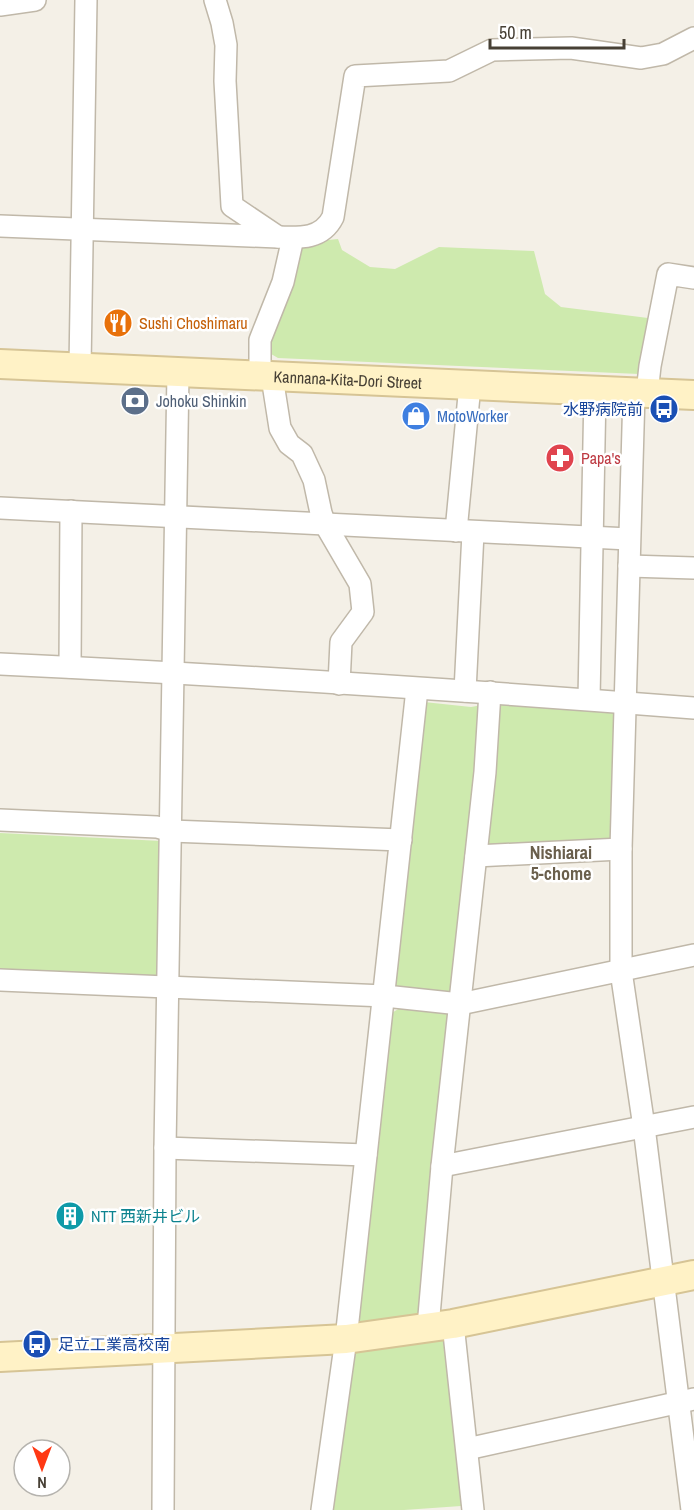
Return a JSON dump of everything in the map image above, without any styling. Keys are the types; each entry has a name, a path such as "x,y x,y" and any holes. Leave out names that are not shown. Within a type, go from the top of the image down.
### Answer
{"street":[{"path":"0,4 35,0"},
{"path":"80,367 86,0"},
{"path":"215,0 226,45 225,81 232,206 286,238"},
{"path":"0,226 286,238 313,235 327,228 333,217 355,76 449,71 492,50 571,48 640,58 663,54 694,38"},
{"path":"286,238 283,282 260,340 266,377 280,428 289,444 302,454 314,480 325,524 360,584 363,612 341,642 339,684"},
{"path":"692,1510 687,1401 663,1281 621,970 621,849 629,539 641,393 650,366 668,274 694,278"},
{"name":"Kannana-Kita-Dori Street","path":"0,364 694,395"},
{"path":"163,1510 165,1148 178,373"},
{"path":"465,691 465,532 470,385"},
{"path":"589,699 595,391"},
{"path":"0,508 629,539"},
{"path":"70,667 71,512"},
{"path":"629,566 694,568"},
{"path":"0,664 174,672 490,692 694,708"},
{"path":"322,1510 346,1339 417,689"},
{"path":"473,1510 467,1449 440,1325 442,1166 485,772 490,692"},
{"path":"0,820 157,827 171,831 401,840"},
{"path":"476,856 621,849"},
{"path":"0,980 385,996 460,1004 694,955"},
{"path":"442,1166 694,1117"},
{"path":"165,1148 366,1155"},
{"path":"0,1357 346,1339 440,1325 694,1275"},
{"path":"467,1449 687,1401"}],"green space":[{"path":"338,239 342,250 370,267 395,269 439,247 534,251 545,294 561,307 648,318 639,374 278,358 266,351 299,243"},
{"path":"424,702 471,707 482,705 454,991 447,996 394,989"},
{"path":"508,702 612,710 618,718 616,836 609,842 486,848 500,705"},
{"path":"0,833 162,841 164,979 0,972"},
{"path":"400,1008 454,1014 422,1319 352,1329 390,1014"},
{"path":"446,1337 465,1500 461,1506 404,1510 333,1510 331,1507 352,1353 356,1346"}],"place":[{"name":"Sushi Choshimaru","path":"118,323"},
{"name":"Johoku Shinkin","path":"135,401"},
{"name":"水野病院前","path":"664,409"},
{"name":"MotoWorker","path":"416,416"},
{"name":"Papa's","path":"560,458"},
{"name":"NTT 西新井ビル","path":"70,1216"},
{"name":"足立工業高校南","path":"37,1344"}],"district":[{"name":"Nishiarai 5-chome","path":"561,863"}]}
